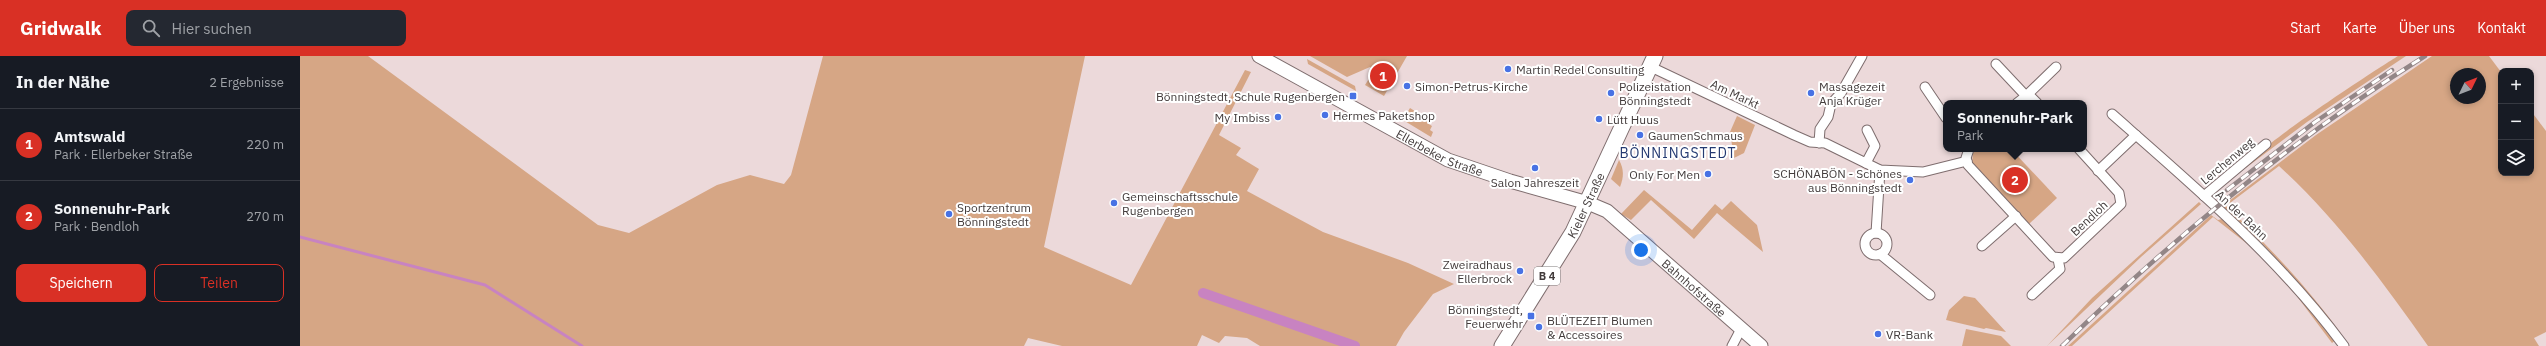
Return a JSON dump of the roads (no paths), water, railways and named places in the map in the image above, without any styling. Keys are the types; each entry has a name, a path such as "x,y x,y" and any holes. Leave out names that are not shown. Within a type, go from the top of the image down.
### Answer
{"main road":[{"name":"Ellerbeker Straße","path":"1259,56 1448,160 1510,181 1588,203"},
{"name":"Kieler Straße","path":"1502,346 1560,255 1588,203 1653,61"},
{"name":"Bahnhofstraße","path":"1588,203 1607,211 1634,232 1761,346"}],"street":[{"path":"1862,56 1841,93 1831,104 1828,117 1814,142 1825,143 1880,170 1923,172 1967,162"},
{"name":"Am Markt","path":"1653,61 1814,142"},
{"path":"1996,64 2026,96 2031,97 2034,100"},
{"path":"2021,100 2056,67"},
{"path":"1925,87 1943,114"},
{"name":"An der Bahn","path":"2112,114 2204,196 2256,245 2305,296 2344,346"},
{"path":"1866,164 1875,146 1867,130"},
{"path":"2098,171 2136,135"},
{"name":"Lerchenweg","path":"2204,196 2266,144"},
{"path":"1968,152 1967,162 2052,257 2058,259 2060,269 2032,295"},
{"name":"Bendloh","path":"2058,259 2064,258 2121,204 2119,193 2081,152"},
{"path":"1876,232 1880,170"},
{"path":"1982,246 2016,216"},
{"path":"1876,232 1868,236 1864,244 1870,254 1880,254 1930,294"},
{"path":"1876,232 1887,241 1887,246 1880,254"},
{"path":"1732,346 1741,328"}],"waterway":[{"path":"300,237 485,285 582,346"},
{"path":"1203,293 1355,346"}],"railway":[{"path":"2062,346 2147,266 2236,191 2328,121 2425,56"},
{"path":"2227,190 2315,122 2392,70"}],"place":[{"name":"Martin Redel Consulting","path":"1508,69"},
{"name":"Amtswald","path":"1383,76"},
{"name":"Simon-Petrus-Kirche","path":"1407,86"},
{"name":"Polizeistation Bönningstedt","path":"1611,93"},
{"name":"Massagezeit Anja Krüger","path":"1811,93"},
{"name":"Bönningstedt, Schule Rugenbergen","path":"1353,96"},
{"name":"Hermes Paketshop","path":"1325,115"},
{"name":"My Imbiss","path":"1278,117"},
{"name":"Lütt Huus","path":"1599,119"},
{"name":"GaumenSchmaus","path":"1640,135"},
{"name":"Salon Jahreszeit","path":"1535,168"},
{"name":"Only For Men","path":"1708,174"},
{"name":"SCHÖNABÖN - Schönes aus Bönningstedt","path":"1910,180"},
{"name":"Sonnenuhr-Park","path":"2015,180"},
{"name":"Gemeinschaftsschule Rugenbergen","path":"1114,203"},
{"name":"Sportzentrum Bönningstedt","path":"949,214"},
{"name":"Zweiradhaus Ellerbrock","path":"1520,271"},
{"name":"Bönningstedt, Feuerwehr","path":"1531,316"},
{"name":"BLÜTEZEIT Blumen & Accessoires","path":"1539,327"},
{"name":"VR-Bank","path":"1878,334"}],"district":[{"name":"BÖNNINGSTEDT","path":"1678,153"}]}
